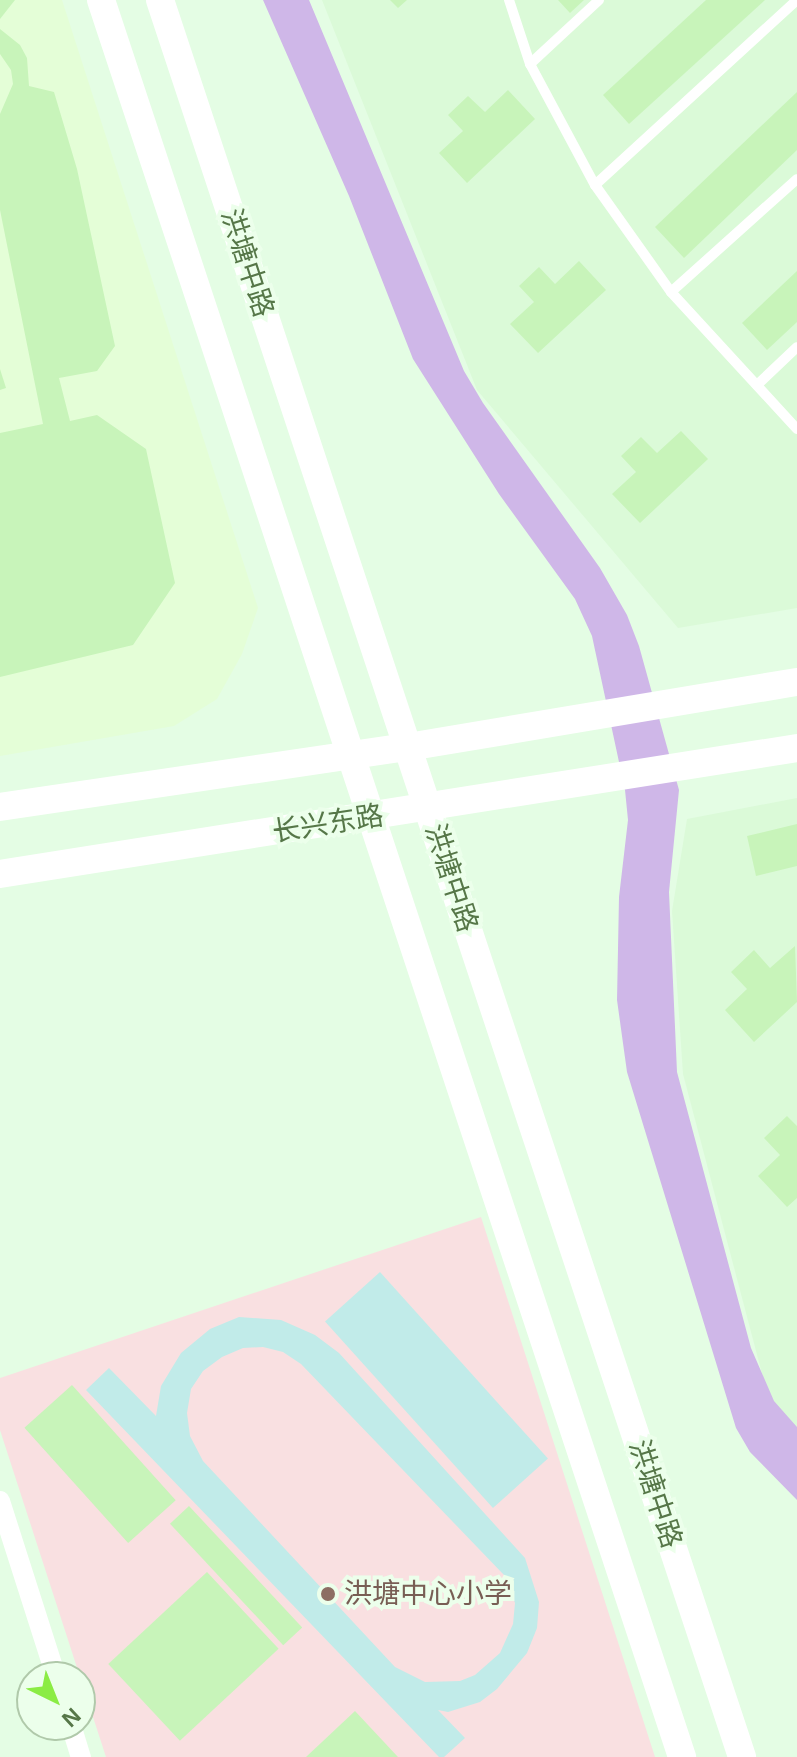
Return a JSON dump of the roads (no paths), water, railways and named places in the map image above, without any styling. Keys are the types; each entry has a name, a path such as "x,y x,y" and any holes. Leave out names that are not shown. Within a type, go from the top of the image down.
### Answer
{"main road":[{"name":"洪塘中路","path":"101,0 682,1757"},
{"name":"洪塘中路","path":"160,0 742,1757"},
{"path":"0,807 408,747 797,682"},
{"name":"长兴东路","path":"0,874 371,818 797,748"}],"street":[{"path":"0,1501 51,1661"}],"lane":[{"path":"509,0 530,64 595,185 671,292 797,429"},
{"path":"530,64 599,0"},
{"path":"595,185 797,0"},
{"path":"671,292 797,179"},
{"path":"757,385 797,347"}],"place":[{"name":"洪塘中心小学","path":"328,1594"}]}
